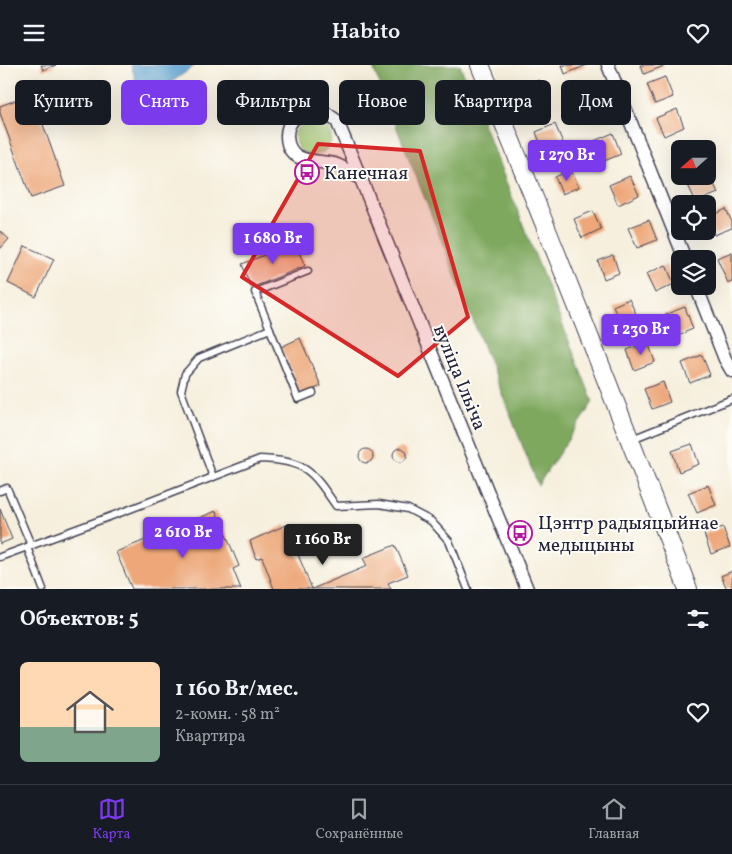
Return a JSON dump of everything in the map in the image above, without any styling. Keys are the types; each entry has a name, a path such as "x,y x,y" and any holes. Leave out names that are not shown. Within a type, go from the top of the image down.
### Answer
{"street":[{"path":"480,65 521,163 688,589"},
{"path":"608,65 681,250"},
{"name":"вуліца Ільіча","path":"361,179 339,166 309,162 296,155 287,143 287,127 296,115 309,108 324,112 337,121 361,179 527,589"},
{"path":"700,295 725,359 732,371"}],"lane":[{"path":"308,271 255,292 298,399 312,393"},
{"path":"213,477 181,391 185,374 199,358 270,329"},
{"path":"630,439 732,399"},
{"path":"0,557 260,459 280,460 300,465 318,479 336,506 379,504 408,509 431,521 449,541 468,589"},
{"path":"0,491 7,488 43,589"}],"highlighted area":[{"path":"318,144 420,151 468,317 398,376 242,277"}],"green space":[{"path":"372,65 460,65 466,80 435,80 435,125 484,125 593,402 538,485 396,125 425,125 425,80 378,80"},
{"path":"299,125 327,125 330,130 330,144 320,154 306,154 296,144 296,130"}],"water":[{"path":"131,65 196,65 175,80 136,80"}],"building":[{"path":"41,65 56,65 43,70"},
{"path":"562,65 587,65 565,74"},
{"path":"640,65 666,65 644,74"},
{"path":"665,77 673,97 655,104 647,84"},
{"path":"15,100 15,125 43,125 65,186 31,198 0,113 0,106"},
{"path":"677,109 684,127 664,136 656,118"},
{"path":"555,124 563,143 543,151 536,132"},
{"path":"613,133 621,154 602,162 594,141"},
{"path":"571,170 579,187 562,194 555,177"},
{"path":"630,176 639,195 618,205 609,185"},
{"path":"688,185 714,185 718,193 713,195 693,195"},
{"path":"726,209 732,222 732,228 716,234 716,214"},
{"path":"593,211 601,229 582,238 574,219"},
{"path":"649,220 657,240 637,248 628,228"},
{"path":"0,231 9,239 0,249"},
{"path":"295,243 305,266 251,288 242,264"},
{"path":"25,246 54,259 36,297 8,283"},
{"path":"732,252 732,282 728,283 717,258"},
{"path":"613,255 619,273 604,279 598,261"},
{"path":"666,265 671,277 671,285 655,293 646,274"},
{"path":"629,299 637,316 620,323 613,306"},
{"path":"685,307 693,329 673,337 664,315"},
{"path":"300,338 321,386 301,395 281,347"},
{"path":"648,342 655,362 634,370 627,350"},
{"path":"702,355 710,375 690,383 682,363"},
{"path":"663,382 670,402 652,409 644,389"},
{"path":"692,444 699,464 679,472 672,451"},
{"path":"400,448 405,450 407,455 405,460 400,462 395,460 393,455 395,450"},
{"path":"366,449 371,451 373,456 371,461 366,463 361,461 359,456 361,451"},
{"path":"708,485 716,505 697,513 688,493"},
{"path":"0,509 12,539 0,544"},
{"path":"216,511 239,566 233,569 241,589 132,589 116,552"},
{"path":"286,525 312,589 274,589 262,557 256,559 250,541"},
{"path":"723,527 730,547 711,554 704,534"},
{"path":"395,545 408,575 388,583 391,589 312,589 367,566 363,558"},
{"path":"732,571 732,589 727,589 721,576"}],"place":[{"name":"Канечная","path":"307,172"},
{"name":"Цэнтр радыяцыйнае медыцыны","path":"520,533"}]}
